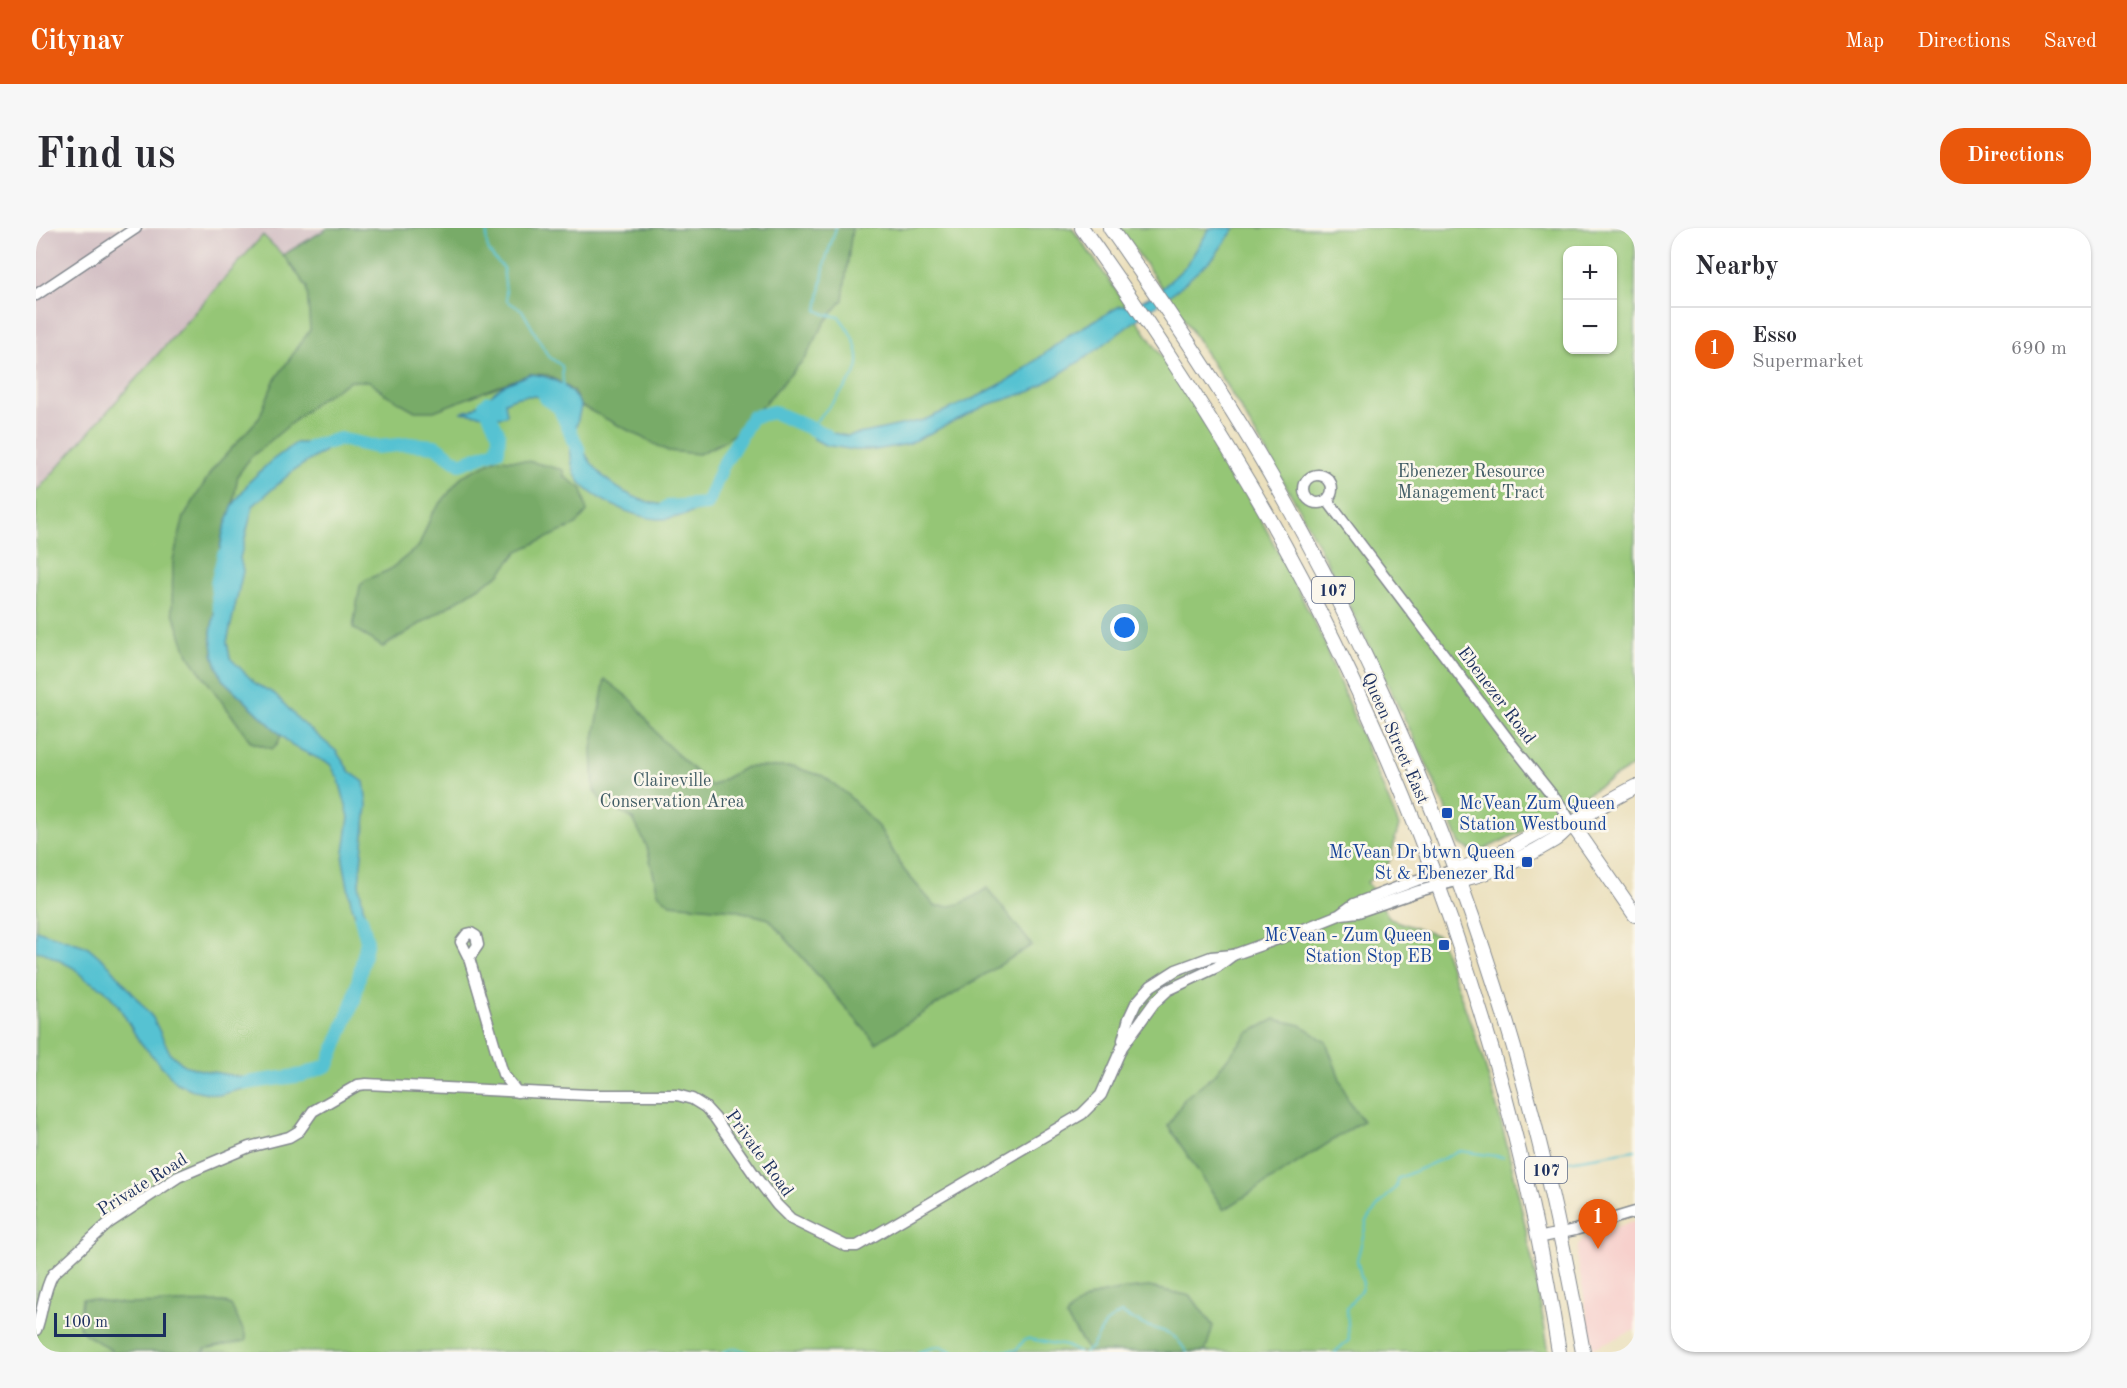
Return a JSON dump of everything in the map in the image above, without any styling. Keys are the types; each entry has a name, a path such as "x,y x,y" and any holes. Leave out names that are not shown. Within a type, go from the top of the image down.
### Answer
{"main road":[{"name":"Queen Street East","path":"1082,228 1160,340 1268,516 1306,588 1377,736 1435,881 1473,990 1523,1170 1559,1352"},
{"name":"Queen Street East","path":"1110,228 1179,327 1258,453 1331,586 1396,723 1458,875 1491,973 1531,1108 1560,1233"},
{"path":"1458,875 1548,827 1572,824 1635,787"},
{"name":"Ebenezer Road","path":"1572,824 1635,915"},
{"name":"107","path":"1560,1233 1583,1352"}],"street":[{"path":"36,295 136,228"},
{"name":"Ebenezer Road","path":"1327,500 1561,806 1572,824"},
{"name":"Private Road","path":"36,1330 42,1313 47,1284 53,1274 110,1222 178,1177 209,1162 249,1146 289,1137 299,1131 313,1111 358,1085 589,1095 677,1095 692,1099 705,1107 715,1118 758,1180 791,1220 846,1246 856,1246 1082,1114 1101,1095 1122,1047 1128,1018 1150,986 1176,970 1211,957 1233,955 1289,935 1339,915 1354,904 1458,875"},
{"path":"469,958 504,1074 517,1092"},
{"path":"1538,1238 1607,1222 1635,1212"}],"shaded area":[{"path":"36,228 328,228 283,255 263,235 36,492"},
{"path":"1635,1221 1635,1330 1593,1348 1577,1256 1578,1246 1585,1237"}],"green space":[{"name":"Claireville Conservation Area","path":"328,228 1072,228 1149,338 1216,441 1273,542 1326,646 1399,826 1391,858 1384,868 1367,882 1390,919 1439,936 1479,1046 1508,1150 1549,1352 36,1352 36,492 263,235 283,255"},
{"path":"328,228 852,228 843,300 825,322 806,357 746,424 725,441 699,454 668,451 581,406 573,391 548,375 530,374 434,411 415,411 385,394 369,381 350,381 320,399 250,458 238,475 233,505 223,532 220,549 220,577 211,633 214,658 222,679 281,735 278,743 272,749 251,742 188,655 172,610 173,560 184,517 212,470 259,418 274,381 310,330 307,287 283,255"},
{"name":"Ebenezer Resource Management Tract","path":"1120,228 1635,228 1635,765 1583,796 1573,798 1533,826 1485,849 1472,851 1460,844 1430,771 1340,587 1296,503 1238,404 1186,322"},
{"path":"497,459 528,461 564,470 564,476 582,489 587,512 576,525 518,551 499,575 383,647 353,628 360,586 365,580 389,570 419,546 432,514 462,476"},
{"path":"605,679 634,702 662,740 711,786 746,767 793,767 823,776 847,794 880,829 904,870 935,906 963,903 987,888 1032,945 876,1043 769,919 735,910 670,904 658,893 647,847 633,819 604,805 594,790 592,749"},
{"path":"1275,1019 1301,1025 1326,1042 1348,1100 1363,1121 1224,1210 1168,1126 1185,1098 1215,1074 1248,1033"},
{"path":"1149,1287 1191,1296 1213,1326 1205,1352 1089,1352 1066,1317 1073,1308 1103,1293"},
{"path":"82,1298 125,1304 223,1302 231,1305 246,1336 246,1341 205,1349 205,1352 114,1352 85,1334 79,1327"}],"water":[{"path":"1210,228 1235,228 1214,257 1179,288 1087,357 1032,391 987,405 908,444 875,450 855,450 825,445 814,439 810,428 847,436 869,432 924,420 979,396 1014,377 1069,335 1120,306 1131,307 1158,292 1186,266"},
{"path":"530,374 553,379 571,392 581,406 576,428 553,404 536,396 516,397 505,402 507,415 502,417 460,412 471,410 504,385"},
{"path":"576,433 593,465 618,488 633,496 649,502 685,506 713,500 711,505 685,515 657,519 612,505 581,484 576,476 572,461 571,434"},
{"path":"296,443 328,443 325,451 294,470 253,506 240,558 243,571 227,642 230,658 256,684 275,694 299,720 336,751 350,772 364,782 367,805 359,884 367,929 365,935 360,929 351,903 343,860 349,817 339,780 330,764 292,746 222,679 214,658 211,633 220,577 220,549 223,532 233,505 249,482 271,461"},
{"path":"36,930 88,947 109,965 153,1018 170,1053 184,1065 269,1082 219,1095 193,1090 177,1083 139,1041 118,1005 104,989 85,979 74,968 45,953 36,951"}],"waterway":[{"path":"489,228 486,240 488,250 503,267 507,301 522,310 548,356 562,366 563,385"},
{"path":"810,428 849,382 857,369 858,362 854,341 843,322 839,317 817,310 825,262 836,228"},
{"path":"545,398 559,407 579,451"},
{"path":"311,447 340,439 376,447 410,444 435,446 460,464 498,450 499,434 485,405 489,402"},
{"path":"667,507 707,504 722,467 752,417 773,412 826,435"},
{"path":"576,428 576,433"},
{"path":"219,607 217,584 224,555"},
{"path":"246,1083 303,1075 328,1065 354,1000 367,941 361,918"},
{"path":"1557,1163 1635,1150"},
{"path":"1335,1352 1349,1340 1347,1308 1363,1284 1357,1260 1367,1221 1396,1187 1397,1179 1460,1151 1503,1157"},
{"path":"1084,1352 1091,1348 1106,1323 1121,1313 1144,1325 1169,1333 1187,1352"},
{"path":"987,1352 1017,1350 1024,1340 1029,1339 1066,1346 1078,1352"},
{"path":"918,1352 940,1346 954,1352"},
{"path":"723,1352 734,1348 749,1352"}],"place":[{"name":"McVean Zum Queen Station Westbound","path":"1447,813"},
{"name":"McVean Dr btwn Queen St & Ebenezer Rd","path":"1527,862"},
{"name":"McVean - Zum Queen Station Stop EB","path":"1444,945"},
{"name":"Esso","path":"1598,1249"}]}
